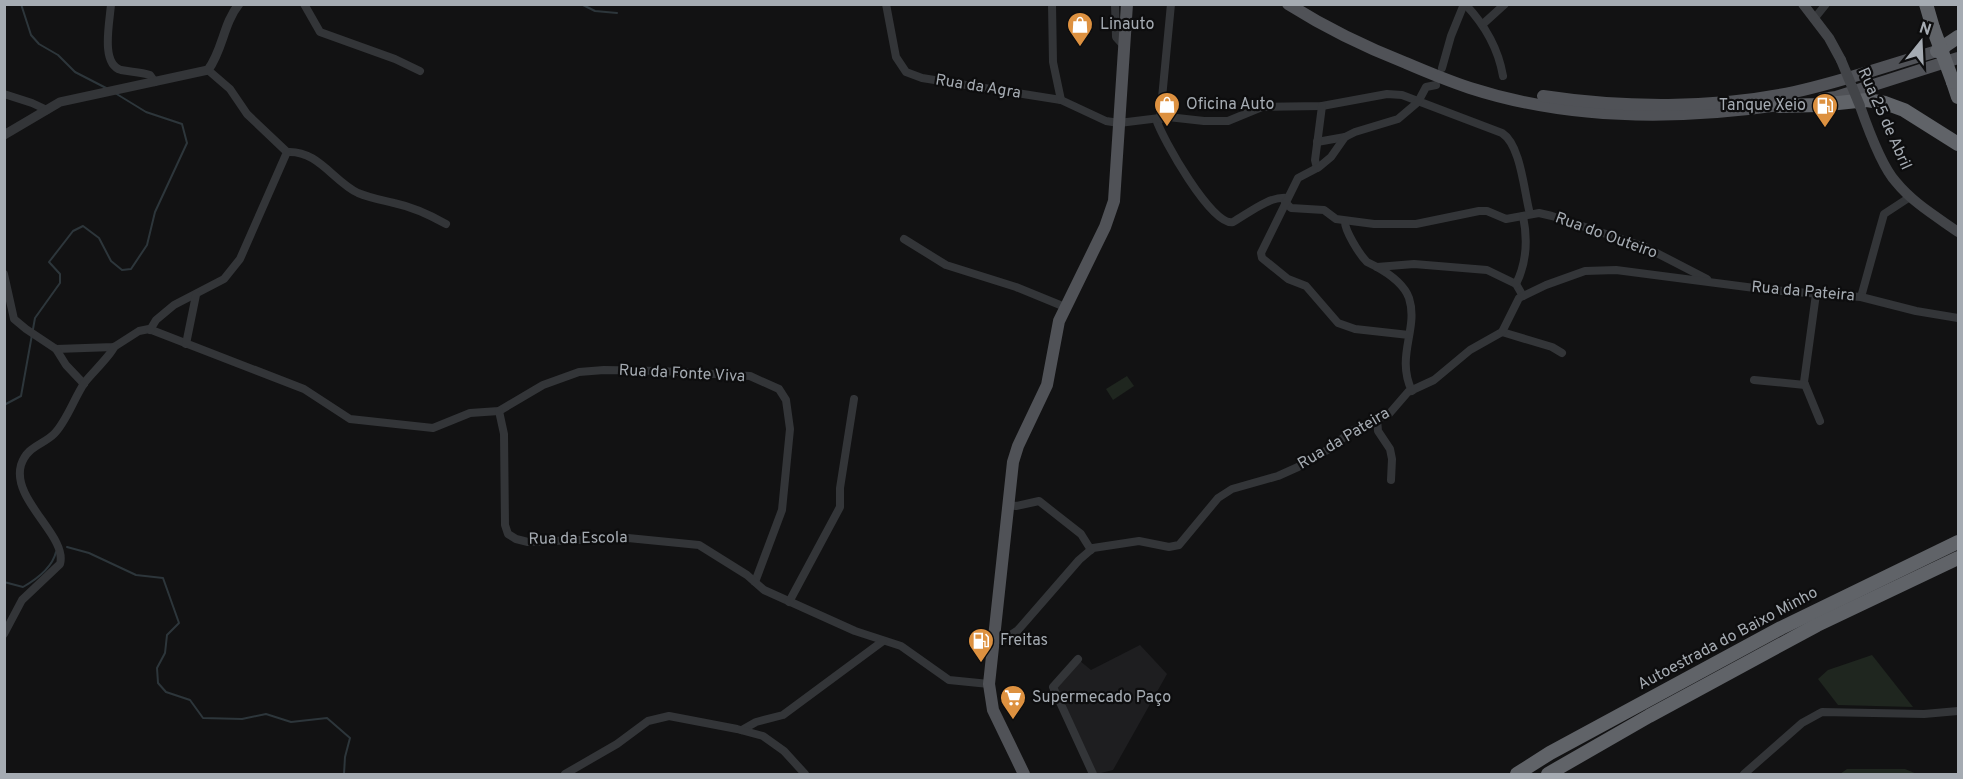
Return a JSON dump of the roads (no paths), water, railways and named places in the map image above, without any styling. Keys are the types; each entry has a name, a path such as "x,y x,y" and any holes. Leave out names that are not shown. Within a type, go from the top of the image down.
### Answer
{"highway":[{"path":"1926,4 1937,26 1956,77 1959,97"},
{"path":"1935,4 1937,26"},
{"path":"1937,51 1959,37"},
{"path":"1779,106 1820,105 1848,100 1885,103 1904,110 1959,144"},
{"name":"Autoestrada do Baixo Minho","path":"1518,774 1560,747 1781,628 1959,542"},
{"name":"Autoestrada do Baixo Minho","path":"1548,774 1817,625 1959,558"}],"main road":[{"path":"1022,774 993,710 989,684 1013,462 1018,446 1047,385 1056,332 1065,307 1105,227 1114,201 1127,4"},
{"path":"1288,4 1322,26 1374,51 1471,88 1567,109 1633,115 1691,115 1742,111 1836,97 1959,58"},
{"name":"Rua 25 de Abril","path":"1803,4 1829,39 1841,60 1869,131 1894,180 1910,197 1959,232"},
{"path":"1422,69 1473,84 1569,100 1634,105 1721,102 1794,92 1959,44"}],"street":[{"path":"111,4 108,51 111,60 120,70 150,75 155,82"},
{"path":"4,135 60,102 208,70 216,59 226,26 239,4"},
{"path":"304,4 320,32 395,59 420,71"},
{"name":"Rua da Agra","path":"886,4 896,57 906,72 922,78 1061,100 1106,121 1119,123"},
{"path":"1052,4 1053,62 1061,100"},
{"path":"1115,4 1116,37 1124,46"},
{"path":"1171,4 1158,119 1160,132 1193,185 1211,210 1222,220 1228,223 1233,222 1279,197 1286,200"},
{"path":"1442,68 1451,36 1464,4 1484,24 1500,57 1503,76"},
{"path":"1484,24 1505,4"},
{"path":"1814,19 1826,4"},
{"path":"208,70 230,89 247,114 287,152 309,155 358,193 429,214 446,224"},
{"path":"1317,142 1345,137 1398,119 1418,102 1426,87 1436,85"},
{"path":"4,94 47,110"},
{"path":"1119,123 1168,117 1204,122 1228,122 1262,107 1322,106 1387,94 1402,95 1502,133 1509,137 1513,144 1519,164 1526,215 1527,244 1521,273 1516,284"},
{"path":"1317,168 1315,160 1322,106"},
{"path":"1345,137 1331,157 1298,178 1261,253 1262,258 1288,279 1306,286 1338,323 1355,329 1409,335"},
{"path":"150,330 156,320 174,305 224,279 240,259 287,152"},
{"path":"1860,297 1884,214 1910,197"},
{"name":"Rua do Outeiro","path":"1286,200 1291,208 1324,210 1336,219 1345,221 1416,224 1479,211 1487,211 1506,219 1539,213 1645,248 1715,282"},
{"path":"1345,221 1349,234 1368,262 1394,279 1409,298 1411,312 1404,372 1412,391"},
{"path":"904,239 946,265 1016,287 1065,307"},
{"path":"1377,267 1398,264 1478,268 1498,273 1516,284 1523,296 1519,298 1502,332 1562,353"},
{"name":"Rua da Pateira","path":"1523,296 1586,271 1616,270 1816,294 1860,297 1916,311 1959,318"},
{"path":"4,274 14,319 42,340 56,348 114,347"},
{"path":"1816,294 1805,385 1820,421"},
{"path":"186,344 196,295"},
{"path":"4,634 22,600 60,564 62,556 58,543 41,522 22,484 21,465 30,450 54,435 84,384 114,347 139,330 150,330 304,389 350,419 433,428 470,413 499,411"},
{"name":"Rua da Pateira","path":"1091,550 1138,541 1169,547 1179,545 1218,498 1232,489 1270,479 1298,467 1329,449 1352,431 1389,414 1412,391 1434,380 1470,350 1502,332"},
{"path":"56,348 61,358 84,384"},
{"name":"Rua da Fonte Viva","path":"499,411 543,385 579,372 727,374 750,376 779,389 786,400 790,429 782,510 755,582"},
{"path":"1754,380 1805,385"},
{"path":"789,602 840,507 841,479 854,399"},
{"name":"Rua da Escola","path":"499,411 504,434 505,525 508,534 516,539 528,542 628,538 699,545 720,556 764,590 855,631 901,646 949,680 989,684"},
{"path":"1377,419 1378,432 1390,449 1391,480"},
{"path":"994,641 1006,638 1018,630 1079,560 1091,550 1081,534 1039,501 1016,506 1008,505"},
{"path":"742,730 756,722 783,715 883,641"},
{"path":"1078,659 1053,687 1092,774"},
{"path":"1744,774 1802,723 1822,712 1924,714 1959,711"},
{"path":"564,774 617,744 648,722 669,716 763,736 784,751 805,774"}],"waterway":[{"path":"21,4 31,35 39,44 58,55 75,72 108,89"},
{"path":"581,4 595,11 617,13"},
{"path":"4,405 21,396 35,318 60,283 60,274 49,262 73,231 83,226 99,238 111,261 122,270 131,269 147,245 155,212 187,143 182,124 146,112 115,93"},
{"path":"67,547 89,553 136,575 163,578 179,623 167,635 165,653 157,668 158,683 166,692 190,700 203,718 242,719 266,714 291,722 327,718 350,738 345,757 344,774"},
{"path":"4,582 23,587 43,572 51,563 56,552"}],"place":[{"name":"Linauto","path":"1080,48"},
{"name":"Oficina Auto","path":"1167,128"},
{"name":"Tanque Xeio","path":"1825,129"},
{"name":"Freitas","path":"981,664"},
{"name":"Supermecado Paço","path":"1013,721"}]}
